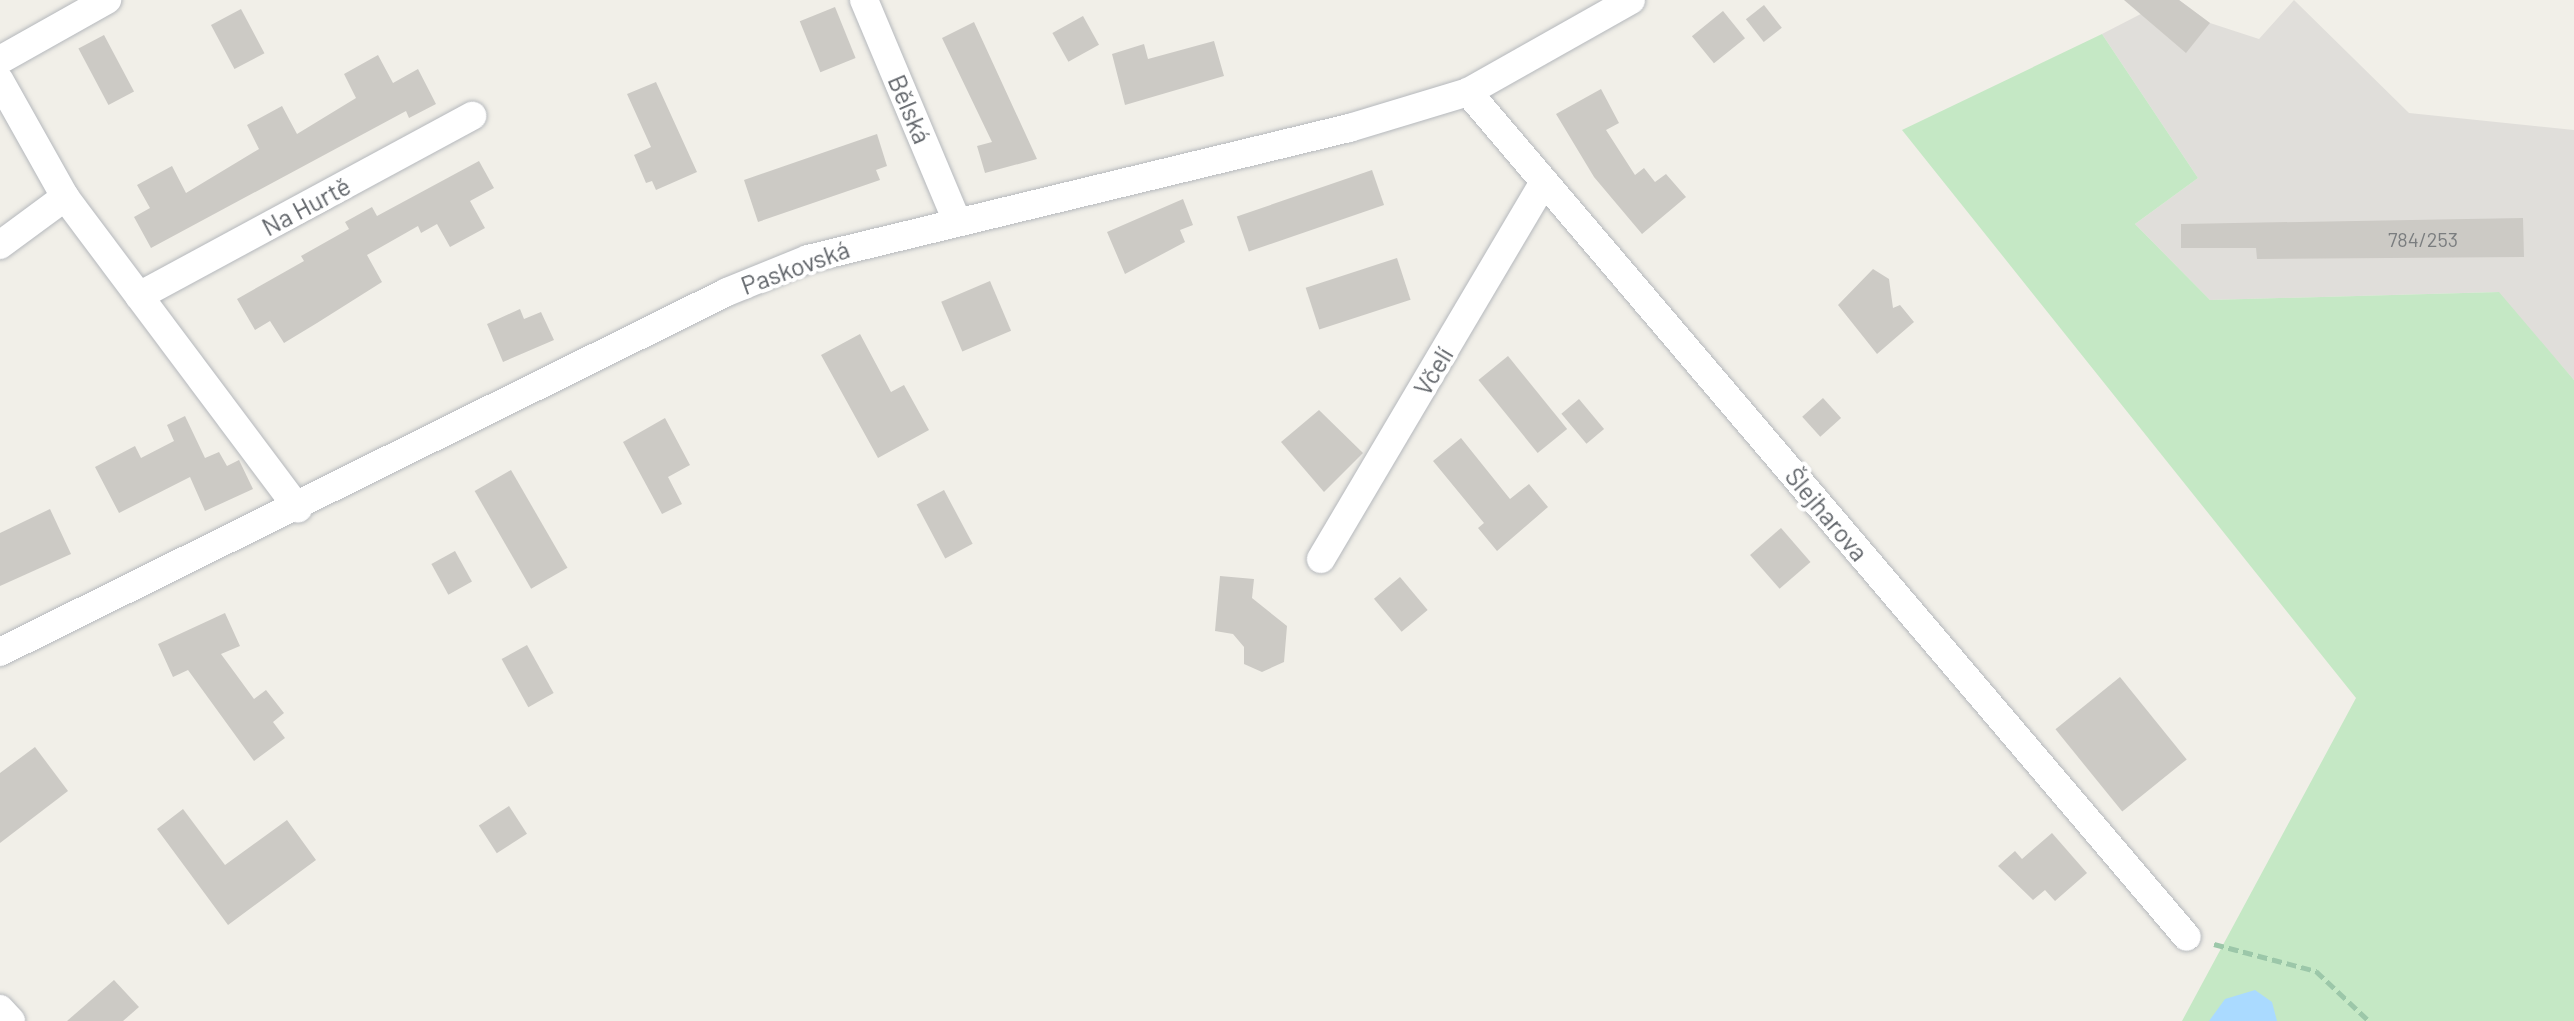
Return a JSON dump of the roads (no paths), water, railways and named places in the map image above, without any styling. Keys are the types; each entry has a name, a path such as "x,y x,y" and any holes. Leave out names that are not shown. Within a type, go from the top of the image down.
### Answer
{"street":[{"path":"0,60 106,0"},
{"name":"Bělská","path":"864,0 956,219"},
{"name":"Paskovská","path":"0,652 298,508 727,292 808,259 956,219 1349,128 1468,92 1631,0"},
{"path":"0,81 65,197 298,508"},
{"name":"Šlejharova","path":"1468,92 2187,937"},
{"name":"Na Hurtě","path":"139,296 472,116"},
{"name":"Včelí","path":"1321,559 1544,182"},
{"path":"0,244 65,197"},
{"path":"0,1009 12,1021"}],"water":[{"path":"2255,990 2272,1002 2277,1021 2209,1021 2225,999"}]}
